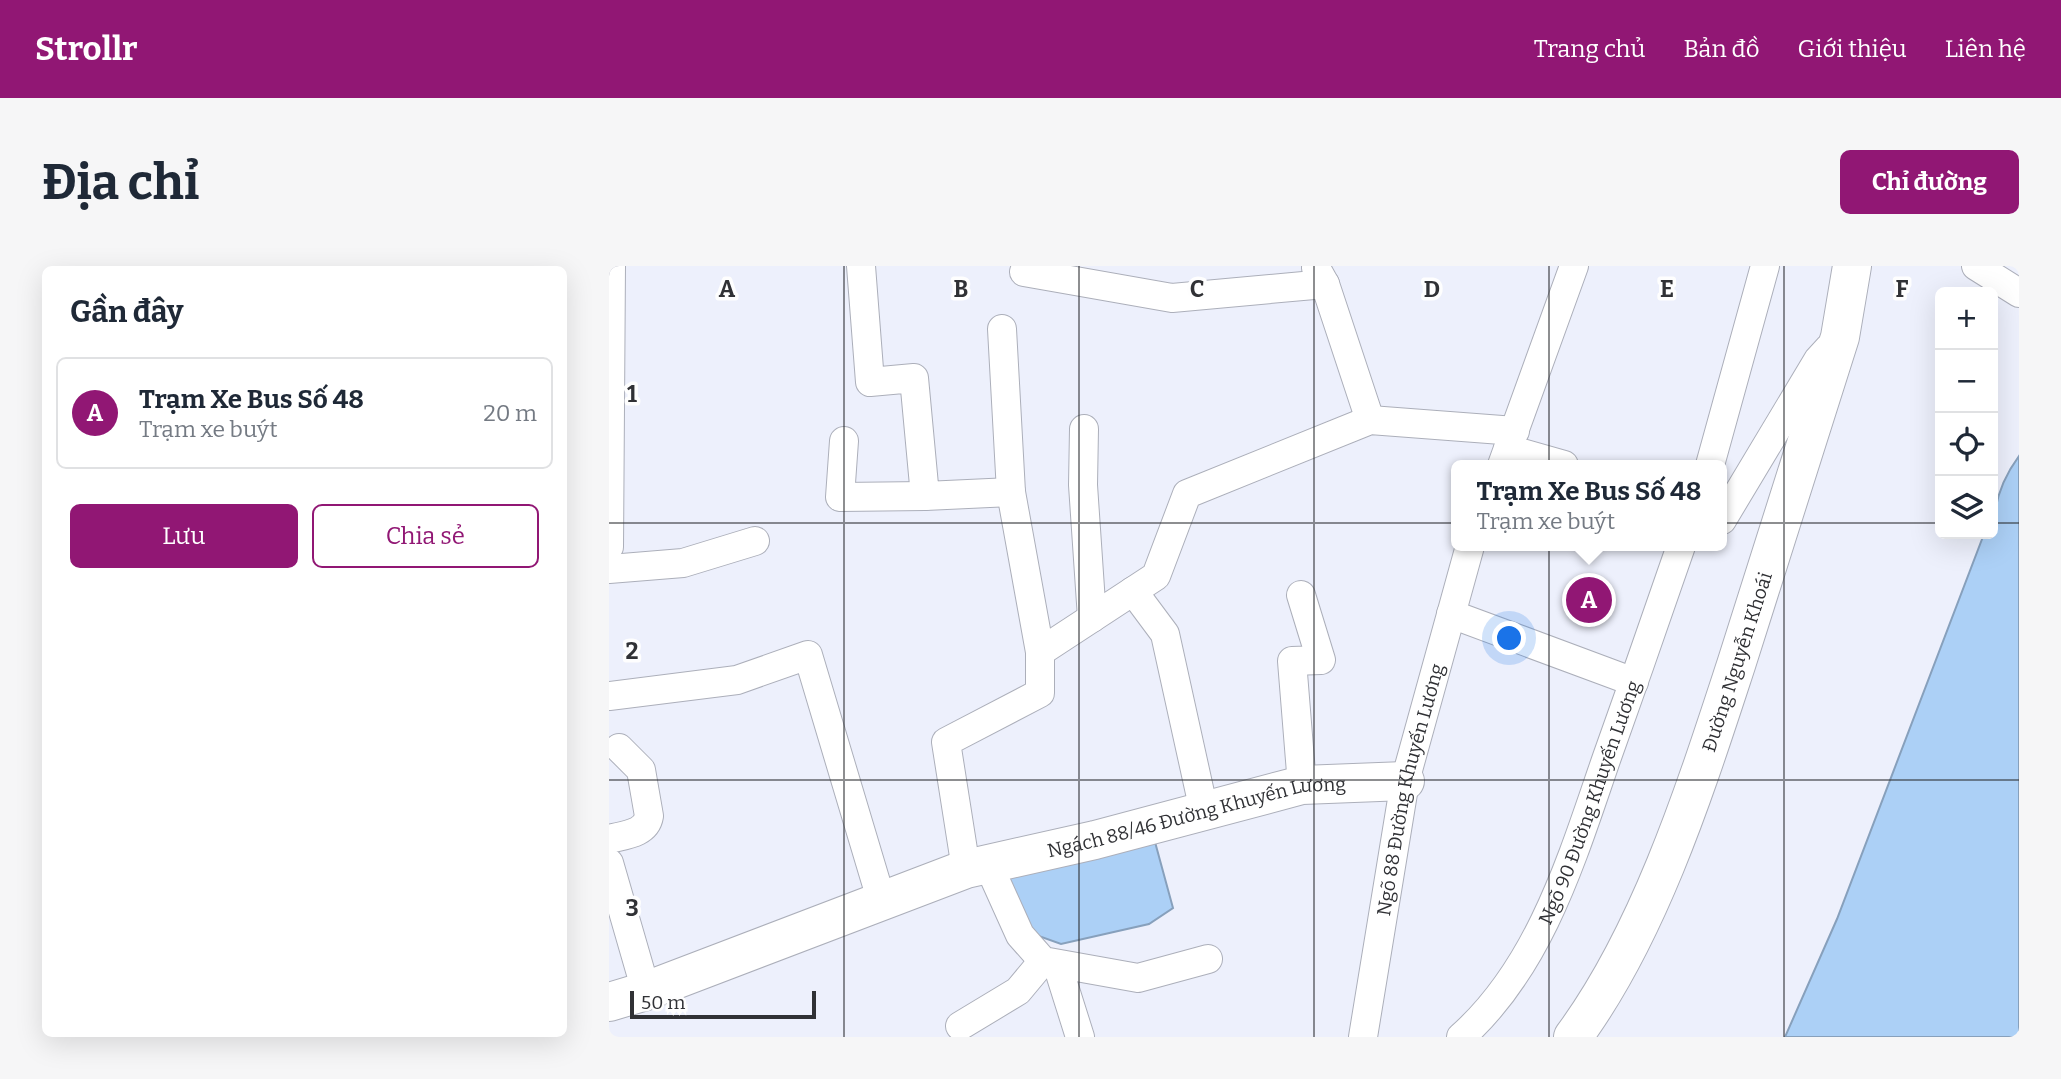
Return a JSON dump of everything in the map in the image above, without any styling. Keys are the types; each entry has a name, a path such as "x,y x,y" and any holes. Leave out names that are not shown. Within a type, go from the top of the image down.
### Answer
{"main road":[{"name":"Đường Nguyễn Khoái","path":"1573,1037 1619,962 1657,880 1703,765 1840,337 1852,266"},
{"name":"Ngách 88/46 Đường Khuyến Lương","path":"609,1002 646,991 881,899 977,867 1302,785 1405,781"}],"street":[{"path":"609,547 611,266"},
{"path":"861,266 870,382 913,378 925,496"},
{"path":"1508,448 1574,266"},
{"path":"1711,460 1765,266"},
{"path":"1976,266 2019,293"},
{"path":"1024,272 1172,298 1320,275 1370,420"},
{"path":"1002,329 1011,492 1040,652 1040,693 946,742 977,867 1020,935 1050,963 1080,1037"},
{"path":"1727,512 1818,360 1840,337"},
{"path":"1040,652 1156,576 1187,494 1370,420 1508,448 1548,460"},
{"path":"1084,429 1083,485 1092,618"},
{"path":"844,441 840,497 1011,492"},
{"path":"609,569 683,563 755,541"},
{"name":"Ngõ 88 Đường Khuyến Lương","path":"1363,1037 1405,781 1469,551"},
{"name":"Ngõ 90 Đường Khuyến Lương","path":"1461,1037 1490,1011 1517,972 1572,858 1683,551"},
{"path":"1133,591 1164,634 1203,811"},
{"path":"1301,595 1321,660 1292,661 1302,785"},
{"path":"1451,614 1634,682"},
{"path":"609,696 737,680 808,655 881,899"},
{"path":"609,839 640,830 648,824 649,816 641,770 619,748"},
{"path":"609,863 646,991"},
{"path":"1050,963 1137,978 1208,959"},
{"path":"960,1026 1018,991 1050,963"}],"water":[{"path":"2019,456 2019,1037 1785,1037 1837,919 1982,539 1998,539 1998,498 2007,474"},
{"path":"1152,831 1173,908 1149,924 1061,944 1033,934 1006,888 1016,861"}],"place":[{"name":"Trạm Xe Bus Số 48","path":"1589,600"}]}
